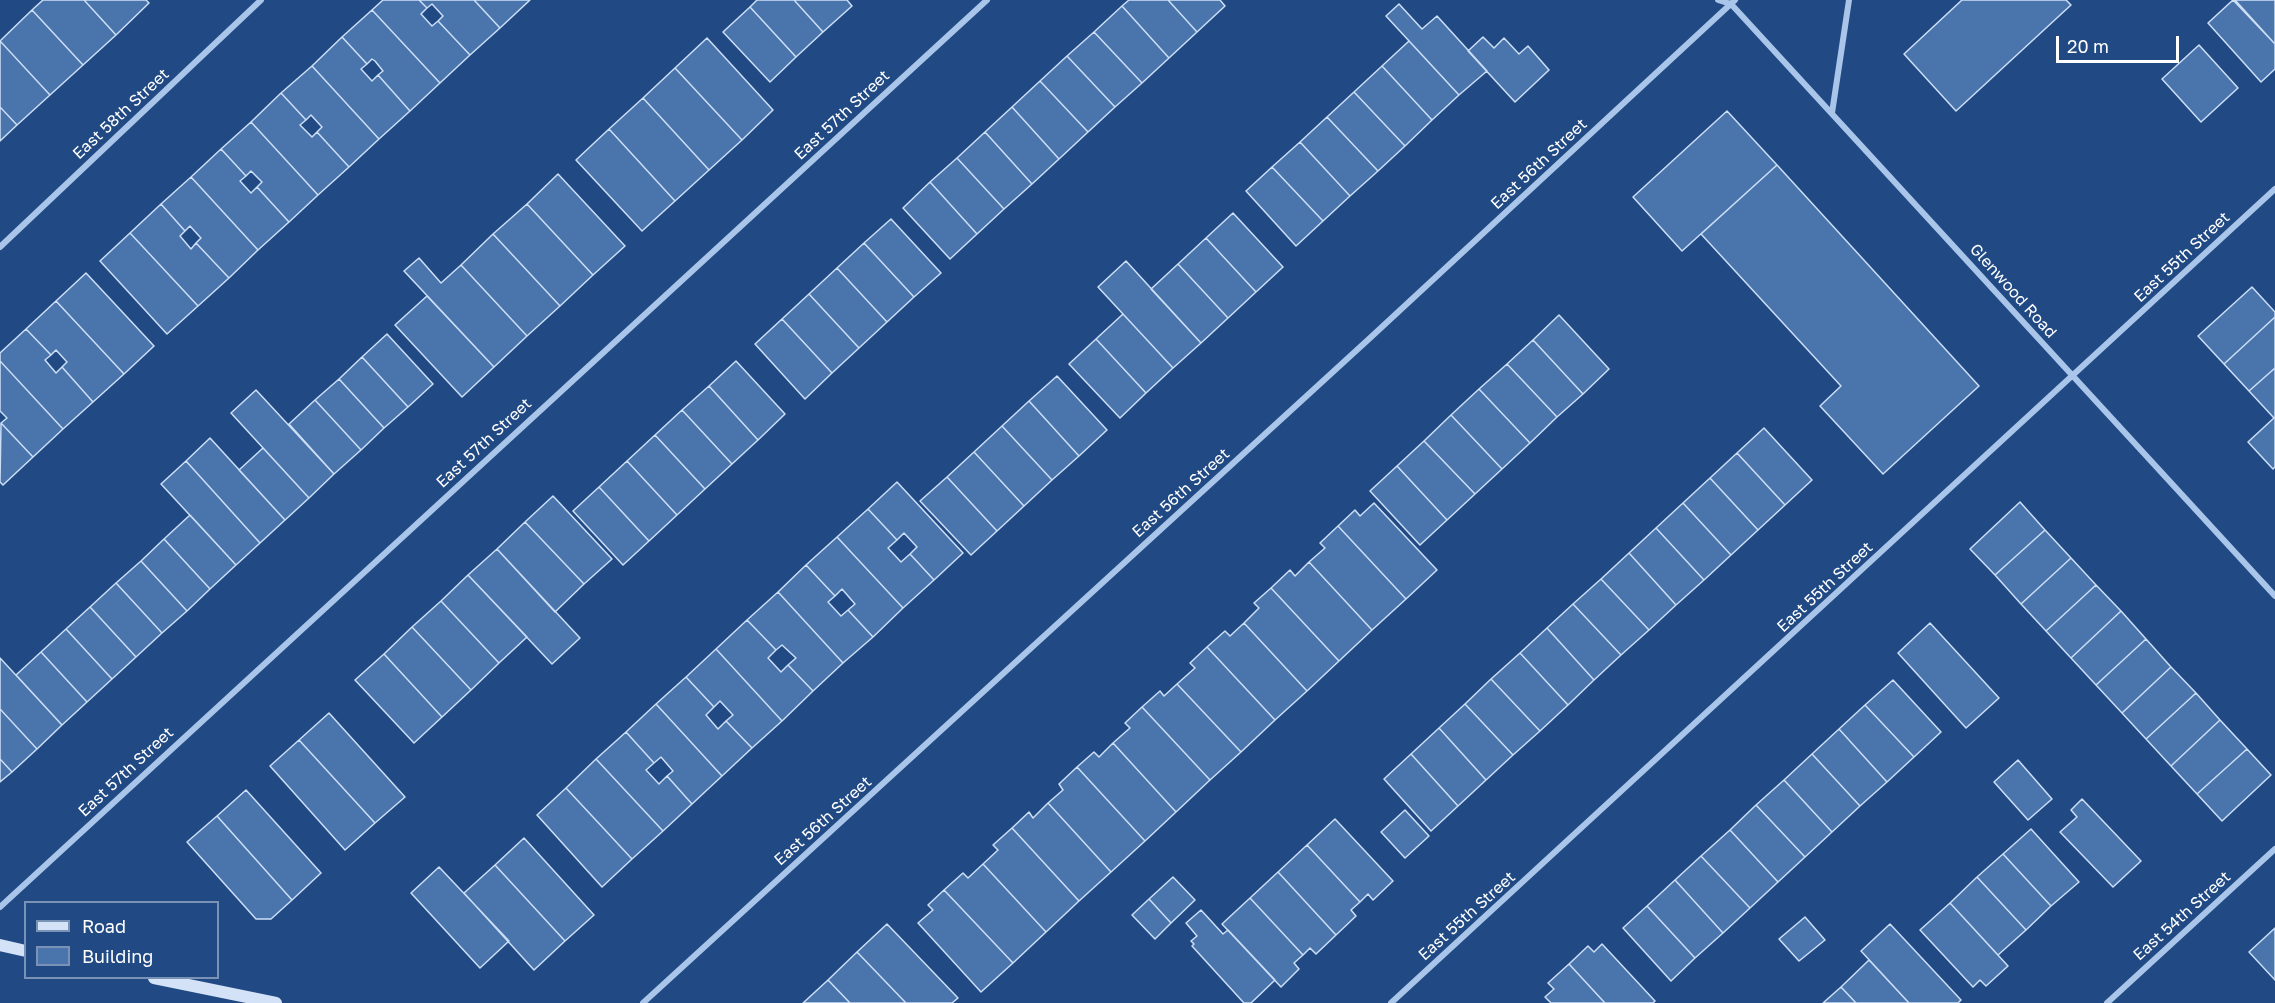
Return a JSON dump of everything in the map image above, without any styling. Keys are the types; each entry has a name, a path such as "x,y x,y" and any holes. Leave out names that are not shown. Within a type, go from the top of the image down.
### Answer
{"main road":[{"path":"0,945 24,951"},
{"path":"159,979 276,1003"}],"street":[{"name":"East 58th Street","path":"0,247 261,0"},
{"name":"East 57th Street","path":"0,907 987,0"},
{"path":"1718,0 1733,2"},
{"path":"1832,113 1849,0"},
{"name":"Glenwood Road","path":"1733,2 2275,596"},
{"name":"East 56th Street","path":"643,1003 1362,346 1733,2"},
{"name":"East 55th Street","path":"1392,1003 2275,189"},
{"name":"East 54th Street","path":"2107,1003 2275,849"}],"building":[{"path":"43,0 84,0 116,35 83,65 32,10"},
{"path":"84,0 146,0 149,3 116,35"},
{"path":"383,0 419,0 427,8 421,14 432,26 438,21 470,55 440,83 372,10"},
{"path":"419,0 474,0 500,28 470,55 438,21 443,16 432,4 427,8"},
{"path":"474,0 530,0 500,28"},
{"path":"757,0 794,0 823,32 796,57 750,7"},
{"path":"794,0 847,0 852,6 823,32"},
{"path":"1129,0 1168,0 1197,32 1169,58 1122,6"},
{"path":"1168,0 1220,0 1225,6 1197,32"},
{"path":"1962,0 2066,0 2071,5 1956,111 1904,54"},
{"path":"2233,0 2275,44 2275,69 2261,82 2208,23"},
{"path":"2235,0 2275,0 2275,44"},
{"path":"1399,4 1422,29 1437,16 1487,71 1459,95 1386,16"},
{"path":"1122,6 1169,58 1142,83 1094,32"},
{"path":"750,7 796,57 770,82 723,32"},
{"path":"32,10 83,65 50,95 0,41"},
{"path":"372,10 440,83 410,111 378,75 383,71 375,61 372,59 367,64 342,37"},
{"path":"1094,32 1142,83 1115,107 1067,56"},
{"path":"342,37 367,64 361,69 372,81 378,75 410,111 379,139 312,66"},
{"path":"1483,37 1494,48 1504,38 1519,54 1528,46 1549,70 1515,102 1468,51"},
{"path":"707,38 773,110 742,140 675,68"},
{"path":"0,41 50,95 17,125 0,107"},
{"path":"1409,41 1459,95 1432,120 1382,66"},
{"path":"2199,45 2238,88 2201,122 2162,79"},
{"path":"1067,56 1115,107 1088,132 1040,81"},
{"path":"312,66 379,139 349,167 317,132 322,127 311,115 306,120 281,93"},
{"path":"1382,66 1432,120 1405,146 1354,92"},
{"path":"675,68 742,140 709,170 643,98"},
{"path":"1040,81 1088,132 1059,159 1012,107"},
{"path":"1354,92 1405,146 1378,171 1327,117"},
{"path":"281,93 306,120 300,125 312,137 317,132 349,167 318,195 251,122"},
{"path":"643,98 709,170 675,201 609,129"},
{"path":"0,107 17,125 0,141"},
{"path":"1012,107 1059,159 1032,184 985,132"},
{"path":"1727,111 1777,165 1682,251 1633,197"},
{"path":"1327,117 1378,171 1350,196 1300,142"},
{"path":"251,122 318,195 289,222 257,187 262,182 251,171 246,176 221,149"},
{"path":"609,129 675,201 642,231 576,160"},
{"path":"985,132 1032,184 1004,209 957,158"},
{"path":"1300,142 1350,196 1323,221 1272,167"},
{"path":"221,149 246,176 240,181 251,193 257,187 289,222 258,250 191,177"},
{"path":"957,158 1004,209 977,234 930,182"},
{"path":"1777,165 1979,386 1883,474 1820,406 1841,386 1701,234"},
{"path":"1272,167 1323,221 1296,246 1246,191"},
{"path":"558,174 625,246 593,275 527,204"},
{"path":"191,177 258,250 229,278 196,243 201,238 190,226 185,231 161,204"},
{"path":"930,182 977,234 950,259 903,208"},
{"path":"161,204 185,231 180,236 191,249 196,243 229,278 198,306 130,233"},
{"path":"527,204 593,275 560,306 493,234"},
{"path":"1233,213 1283,267 1256,292 1206,238"},
{"path":"891,219 941,273 914,297 864,243"},
{"path":"130,233 198,306 167,334 100,261"},
{"path":"493,234 560,306 527,336 461,265"},
{"path":"1206,238 1256,292 1228,318 1178,264"},
{"path":"864,243 914,297 887,322 837,268"},
{"path":"419,258 441,283 461,265 527,336 494,367 404,271"},
{"path":"1126,261 1201,343 1173,368 1098,287"},
{"path":"1178,264 1228,318 1201,343 1151,289"},
{"path":"837,268 887,322 859,348 809,294"},
{"path":"86,273 154,346 124,374 56,301"},
{"path":"2252,287 2275,312 2275,317 2224,364 2198,336"},
{"path":"809,294 859,348 832,373 782,319"},
{"path":"427,296 494,367 462,397 395,325"},
{"path":"56,301 124,374 93,402 62,367 67,362 56,350 51,355 26,329"},
{"path":"1123,314 1173,368 1146,393 1096,339"},
{"path":"1559,315 1609,369 1583,394 1533,340"},
{"path":"2275,317 2275,368 2249,391 2224,364"},
{"path":"782,319 832,373 805,399 755,344"},
{"path":"26,329 51,355 45,360 56,373 62,367 93,402 63,429 0,361 0,353"},
{"path":"387,334 433,384 408,407 362,357"},
{"path":"1096,339 1146,393 1120,418 1069,364"},
{"path":"1533,340 1583,394 1557,417 1507,364"},
{"path":"362,357 408,407 384,428 339,379"},
{"path":"0,361 63,429 33,457 1,423 7,418 0,411"},
{"path":"736,361 785,414 758,440 709,386"},
{"path":"1507,364 1557,417 1530,443 1479,389"},
{"path":"2275,368 2275,417 2274,418 2249,391"},
{"path":"1057,376 1107,430 1079,456 1029,401"},
{"path":"339,379 384,428 361,450 315,400"},
{"path":"709,386 758,440 732,464 682,410"},
{"path":"1479,389 1530,443 1502,469 1451,415"},
{"path":"256,390 334,474 309,498 231,413"},
{"path":"315,400 361,450 334,474 289,424"},
{"path":"1029,401 1079,456 1052,480 1002,426"},
{"path":"682,410 732,464 705,489 655,435"},
{"path":"1451,415 1502,469 1475,494 1424,441"},
{"path":"2275,417 2275,467 2273,469 2248,442"},
{"path":"1,423 33,457 3,485 0,482"},
{"path":"1002,426 1052,480 1024,506 974,452"},
{"path":"1764,428 1812,480 1785,505 1737,453"},
{"path":"655,435 705,489 677,515 627,461"},
{"path":"210,438 285,520 260,543 186,461"},
{"path":"1424,441 1475,494 1447,520 1397,466"},
{"path":"263,448 309,498 285,520 239,470"},
{"path":"974,452 1024,506 997,531 947,477"},
{"path":"1737,453 1785,505 1758,530 1710,478"},
{"path":"186,461 260,543 236,565 161,484"},
{"path":"627,461 677,515 649,541 599,487"},
{"path":"1397,466 1447,520 1420,545 1370,491"},
{"path":"947,477 997,531 971,555 920,501"},
{"path":"1710,478 1758,530 1731,555 1683,503"},
{"path":"897,482 963,553 934,580 910,554 917,547 904,533 897,540 868,509"},
{"path":"599,487 649,541 623,565 573,511"},
{"path":"553,496 612,559 584,584 525,522"},
{"path":"2020,502 2045,530 1995,575 1970,549"},
{"path":"1374,503 1437,570 1406,599 1338,526 1355,510 1360,516"},
{"path":"1683,503 1731,555 1704,580 1656,528"},
{"path":"868,509 897,540 888,548 901,562 910,554 934,580 903,608 837,537"},
{"path":"190,515 236,565 210,589 164,539"},
{"path":"525,522 584,584 555,612 497,549"},
{"path":"1338,526 1406,599 1372,630 1309,562 1325,548 1320,543"},
{"path":"1656,528 1704,580 1676,605 1629,553"},
{"path":"2045,530 2071,558 2021,604 1995,575"},
{"path":"837,537 903,608 873,637 848,610 855,604 842,589 835,596 806,565"},
{"path":"164,539 210,589 187,611 141,561"},
{"path":"497,549 580,638 552,664 468,575"},
{"path":"1629,553 1676,605 1649,630 1601,579"},
{"path":"2071,558 2096,585 2046,631 2021,604"},
{"path":"141,561 187,611 162,633 116,583"},
{"path":"1309,562 1372,630 1339,661 1271,588 1290,570 1295,576"},
{"path":"806,565 835,596 828,602 841,616 848,610 873,637 843,663 778,592"},
{"path":"468,575 527,637 499,663 441,601"},
{"path":"1601,579 1649,630 1621,655 1573,604"},
{"path":"116,583 162,633 136,657 90,607"},
{"path":"2096,585 2121,611 2071,658 2046,631"},
{"path":"1271,588 1339,661 1307,691 1244,623 1259,608 1254,603"},
{"path":"778,592 843,663 813,691 788,665 796,658 782,645 776,650 747,620"},
{"path":"441,601 499,663 471,690 412,627"},
{"path":"1573,604 1621,655 1594,680 1547,628"},
{"path":"90,607 136,657 112,679 66,629"},
{"path":"2121,611 2146,639 2096,685 2071,658"},
{"path":"747,620 776,650 768,658 781,672 788,665 813,691 782,721 716,649"},
{"path":"1244,623 1307,691 1275,720 1207,647 1225,631 1230,636"},
{"path":"1930,623 1999,698 1966,728 1898,653"},
{"path":"412,627 471,690 442,717 384,654"},
{"path":"1547,628 1594,680 1568,705 1520,653"},
{"path":"66,629 112,679 87,702 41,652"},
{"path":"2146,639 2171,667 2122,713 2096,685"},
{"path":"1207,647 1275,720 1241,752 1177,684 1195,668 1190,663"},
{"path":"716,649 782,721 752,748 726,721 733,715 720,701 714,707 686,677"},
{"path":"41,652 87,702 62,725 16,675"},
{"path":"1520,653 1568,705 1540,731 1491,679"},
{"path":"384,654 442,717 414,743 355,680"},
{"path":"0,658 62,725 37,749 0,709"},
{"path":"2171,667 2196,693 2146,739 2122,713"},
{"path":"686,677 714,707 706,715 718,729 726,721 752,748 722,776 656,704"},
{"path":"1491,679 1540,731 1513,755 1465,704"},
{"path":"1893,680 1941,732 1914,757 1865,705"},
{"path":"1177,684 1241,752 1210,780 1142,707 1160,691 1164,696"},
{"path":"2196,693 2220,720 2171,766 2146,739"},
{"path":"656,704 722,776 692,804 667,776 673,771 661,757 654,763 626,732"},
{"path":"1465,704 1513,755 1486,780 1439,728"},
{"path":"1865,705 1914,757 1887,782 1839,729"},
{"path":"1142,707 1210,780 1176,812 1113,743 1130,728 1125,723"},
{"path":"0,709 37,749 12,772 0,759"},
{"path":"329,713 405,797 375,823 299,740"},
{"path":"2220,720 2247,749 2197,794 2171,766"},
{"path":"1439,728 1486,780 1458,806 1411,754"},
{"path":"1839,729 1887,782 1860,806 1812,754"},
{"path":"626,732 654,763 646,770 659,784 667,776 692,804 663,831 596,759"},
{"path":"299,740 375,823 345,850 270,766"},
{"path":"1113,743 1176,812 1145,841 1077,767 1094,752 1099,757"},
{"path":"2247,749 2271,775 2222,821 2197,794"},
{"path":"1411,754 1458,806 1431,831 1384,779"},
{"path":"1812,754 1860,806 1832,832 1784,780"},
{"path":"0,759 12,772 0,782"},
{"path":"596,759 663,831 632,859 566,788"},
{"path":"2018,760 2052,799 2028,820 1994,782"},
{"path":"1077,767 1145,841 1111,872 1048,803 1063,790 1059,784"},
{"path":"1784,780 1832,832 1805,857 1756,805"},
{"path":"566,788 632,859 602,887 537,815"},
{"path":"246,790 321,873 292,900 217,816"},
{"path":"2082,799 2141,861 2113,887 2060,832 2077,817 2071,810"},
{"path":"1048,803 1111,872 1079,901 1012,828 1029,812 1033,818"},
{"path":"1756,805 1805,857 1778,882 1730,830"},
{"path":"1405,810 1429,836 1405,858 1381,832"},
{"path":"217,816 292,900 271,919 256,919 187,842"},
{"path":"1335,819 1393,881 1373,900 1368,894 1360,902 1307,845"},
{"path":"1012,828 1079,901 1046,932 983,864 998,850 993,845"},
{"path":"2031,829 2079,882 2051,906 2003,854"},
{"path":"1730,830 1778,882 1750,908 1701,856"},
{"path":"524,838 594,915 565,941 495,865"},
{"path":"1307,845 1360,902 1351,910 1356,916 1336,935 1278,872"},
{"path":"2003,854 2051,906 2026,930 1977,877"},
{"path":"1701,856 1750,908 1723,933 1675,880"},
{"path":"983,864 1046,932 1013,963 944,890 963,873 968,878"},
{"path":"495,865 565,941 534,970 464,893"},
{"path":"439,867 509,941 480,968 411,893"},
{"path":"1278,872 1336,935 1316,954 1310,948 1303,955 1250,898"},
{"path":"1173,877 1195,900 1171,923 1149,899"},
{"path":"1977,877 2026,930 1998,955 1950,903"},
{"path":"1675,880 1723,933 1695,958 1647,906"},
{"path":"944,890 1013,963 981,992 918,923 933,910 928,905"},
{"path":"1250,898 1303,955 1294,963 1299,969 1281,987 1222,924"},
{"path":"1149,899 1171,923 1155,939 1132,915"},
{"path":"1950,903 2008,966 1986,986 1980,980 1973,987 1920,930"},
{"path":"1647,906 1695,958 1671,981 1623,928"},
{"path":"1201,910 1223,934 1228,930 1275,980 1251,1003 1244,1003 1192,946 1194,944 1191,941 1197,936 1186,923"},
{"path":"1805,917 1825,940 1799,961 1779,939"},
{"path":"887,924 958,998 952,1003 906,1003 857,952"},
{"path":"1890,924 1961,1000 1958,1003 1909,1003 1861,951"},
{"path":"2275,928 2275,980 2249,952"},
{"path":"1602,944 1655,1001 1653,1003 1605,1003 1569,964 1588,946 1594,952"},
{"path":"857,952 906,1003 850,1003 828,980"},
{"path":"1869,960 1909,1003 1856,1003 1841,987"},
{"path":"1569,964 1605,1003 1551,1003 1545,997 1554,989 1548,983"},
{"path":"828,980 850,1003 803,1003"},
{"path":"1841,987 1856,1003 1823,1003"}]}
